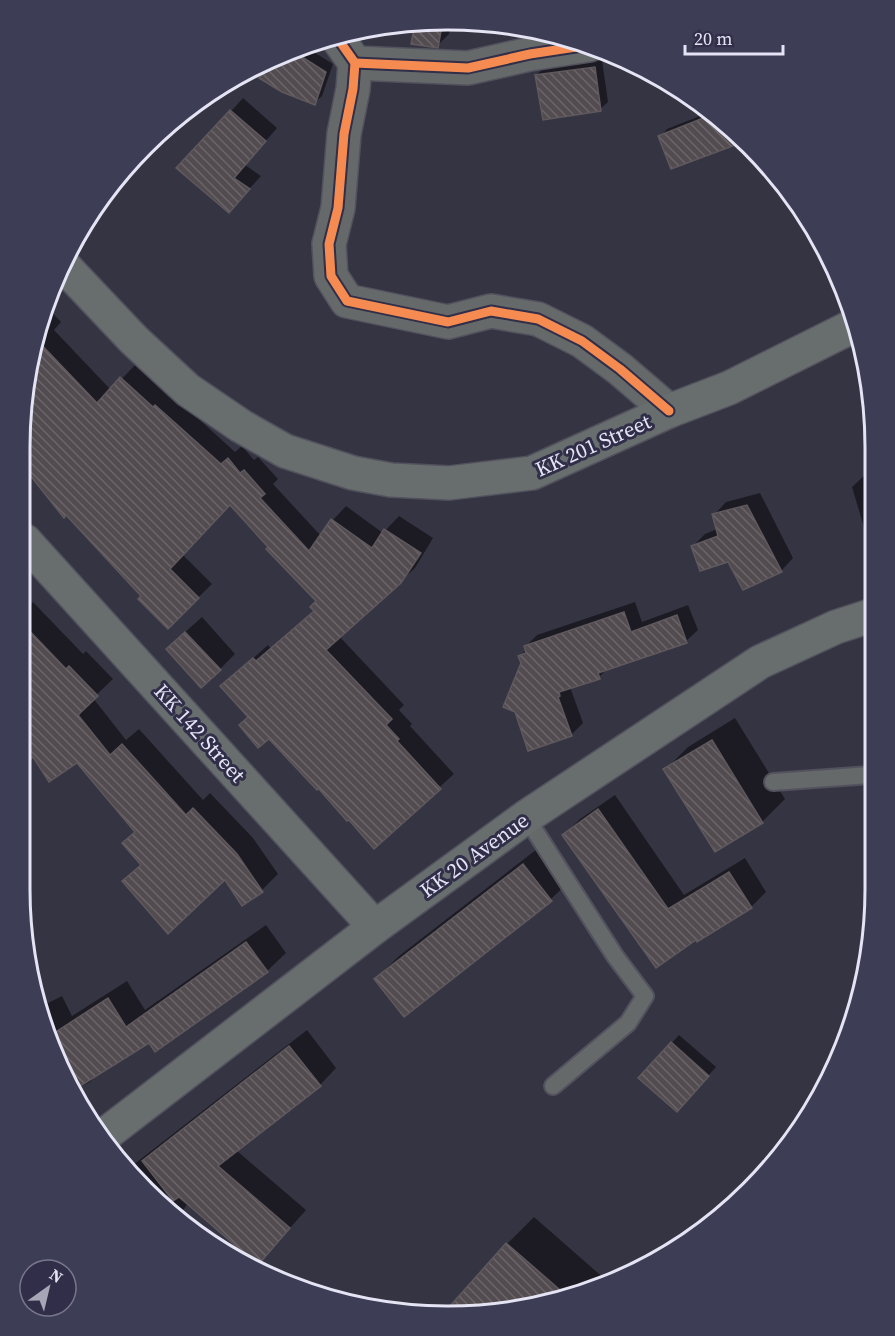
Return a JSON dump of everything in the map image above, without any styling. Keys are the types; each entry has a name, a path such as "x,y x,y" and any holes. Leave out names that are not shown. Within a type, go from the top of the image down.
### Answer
{"main road":[{"name":"KK 201 Street","path":"69,272 134,340 188,390 241,426 285,451 353,473 390,480 449,483 532,473 669,411 729,388 848,329"},
{"name":"KK 142 Street","path":"30,546 375,927"},
{"name":"KK 20 Avenue","path":"108,1132 375,927 526,817 760,662 836,627 865,618"}],"street":[{"path":"341,43 355,63 353,89 344,134 338,208 328,244 331,276 347,301 448,322 491,311 538,319 582,341 620,369 669,411"},
{"path":"355,63 468,68 569,48"}],"lane":[{"path":"772,782 865,776"},
{"path":"526,817 615,956 645,996 628,1023 553,1086"}],"building":[{"path":"441,30 438,48 411,44 413,32"},
{"path":"302,57 326,72 315,105 282,92 259,78 260,75 263,73"},
{"path":"595,67 601,111 543,120 535,75"},
{"path":"230,110 266,141 234,178 250,189 229,213 176,168"},
{"path":"704,118 735,145 671,169 658,136"},
{"path":"42,346 97,403 120,377 221,464 228,458 240,473 244,470 265,494 260,498 309,551 331,519 372,548 384,529 421,553 401,583 326,650 392,719 386,725 399,739 397,741 441,789 374,849 349,820 347,821 269,739 258,748 239,725 248,717 220,686 253,658 256,661 314,611 310,607 316,601 266,549 268,547 230,505 170,569 199,598 168,629 138,599 141,596 66,515 64,518 30,475 31,420"},
{"path":"747,505 782,572 743,590 728,562 700,571 691,546 718,536 712,514"},
{"path":"624,612 631,632 677,615 687,643 598,673 600,679 559,692 558,697 572,736 528,751 515,712 503,707 521,663 518,656 526,653 524,646"},
{"path":"30,631 66,669 69,666 98,696 78,715 110,755 122,744 186,815 193,808 237,854 263,892 242,906 225,880 168,934 122,881 141,865 122,843 135,832 77,763 49,782 33,757 30,760"},
{"path":"185,632 221,670 201,688 166,649"},
{"path":"712,740 763,823 715,852 663,769"},
{"path":"598,809 668,909 729,872 752,908 697,942 696,940 656,968 562,835"},
{"path":"523,864 552,901 404,1017 374,979"},
{"path":"246,942 268,972 155,1052 149,1043 80,1086 56,1032 108,998 126,1027"},
{"path":"671,1042 709,1076 677,1112 638,1078"},
{"path":"289,1046 321,1086 218,1166 290,1228 261,1262 243,1252 179,1197 173,1201 142,1161"},
{"path":"506,1243 559,1289 556,1292 529,1298 450,1306"}],"cycle path":[{"path":"341,43 355,63 353,89 344,134 338,208 329,244 331,276 347,301 448,322 491,311 538,319 582,341 620,369 669,411"},
{"path":"355,63 468,68 569,48"}]}
